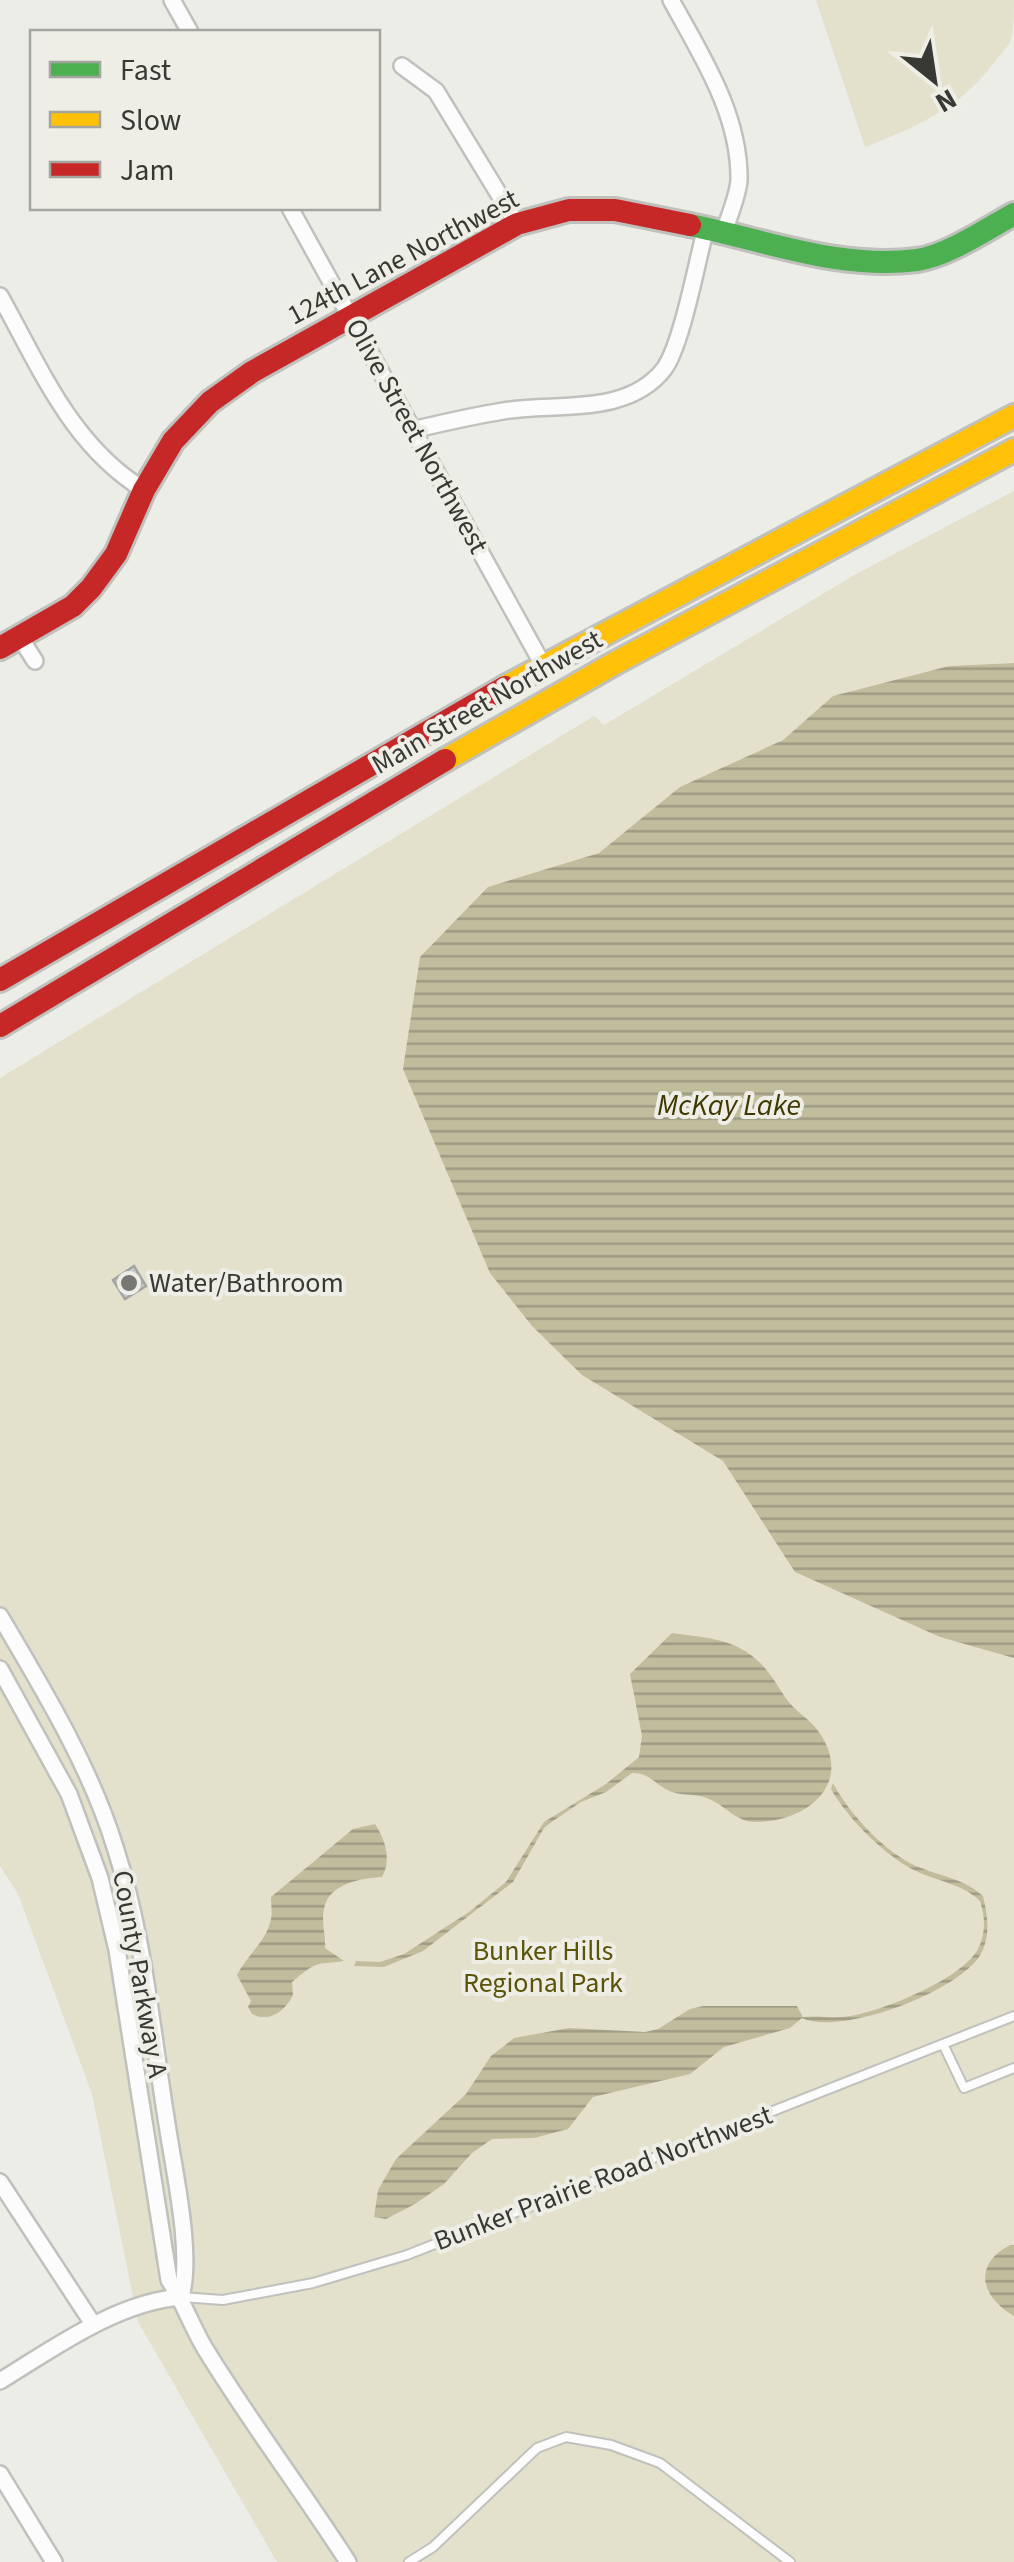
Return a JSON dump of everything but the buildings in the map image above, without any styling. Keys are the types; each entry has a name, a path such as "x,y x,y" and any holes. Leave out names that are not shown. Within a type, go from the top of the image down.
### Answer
{"main road":[{"name":"124th Lane Northwest","path":"10,642 73,606 91,588 116,554 144,490 174,441 210,402 252,372 517,224 568,210 615,210 715,230 805,255 920,260 1014,214"},
{"name":"Main Street Northwest","path":"0,980 544,664 1014,416"},
{"name":"Main Street Northwest","path":"0,1026 462,749 1014,450"}],"street":[{"path":"172,0 189,30"},
{"path":"412,430 507,410 570,408 620,399 664,369 715,230 739,183 736,142 710,70 671,0"},
{"path":"402,66 436,91 517,224"},
{"name":"Olive Street Northwest","path":"291,210 544,664"},
{"path":"0,296 92,450 119,475 144,490"},
{"path":"10,642 35,662"},
{"name":"County Parkway A","path":"0,1616 94,1792 128,1890 172,2155 187,2276 181,2297"},
{"name":"County Parkway A","path":"0,1669 70,1794 100,1878 117,1950 169,2280 181,2297 203,2347 348,2562"},
{"path":"0,2182 93,2324"},
{"path":"0,2381 93,2324 156,2299 181,2297"},
{"path":"0,2474 54,2562"}],"lane":[{"name":"Bunker Prairie Road Northwest","path":"181,2297 223,2300 312,2282 408,2255 1014,2016"},
{"path":"944,2046 964,2088 1014,2068"},
{"path":"408,2562 433,2547 537,2448 566,2437 611,2445 660,2463 790,2562"}],"green space":[{"path":"816,0 1014,0 1014,20 1006,49 966,93 918,124 865,147"},
{"name":"Bunker Hills Regional Park","path":"1014,491 1014,663 949,666 833,696 783,740 680,787 670,796 1014,1163 1014,2562 277,2562 138,2322 92,2094 18,1894 0,1866 0,1078 594,716 604,725 856,574"}],"water":[{"name":"McKay Lake","path":"1014,663 1014,1658 940,1637 795,1572 723,1461 582,1375 532,1326 490,1273 403,1069 420,957 488,887 599,853 680,787 783,740 833,696 949,666"},
{"path":"672,1633 728,1643 763,1666 789,1702 821,1735 829,1753 831,1770 819,1798 791,1816 756,1822 737,1817 709,1799 672,1792 644,1775 632,1773 544,1828 513,1882 423,1951 384,1967 354,1966 356,1961 380,1962 404,1954 469,1912 506,1882 544,1822 606,1784 639,1757 642,1736 630,1674"},
{"path":"833,1783 859,1820 896,1854 961,1882 983,1896 987,1935 979,1957 966,1971 896,2008 843,2021 802,2018 790,2028 724,2047 690,2074 593,2097 568,2129 534,2138 492,2139 472,2153 444,2184 415,2204 386,2219 374,2217 378,2190 396,2159 466,2094 491,2056 514,2038 569,2028 645,2032 703,2006 797,2006 803,2017 850,2016 922,1991 971,1959 983,1935 980,1901 892,1856 847,1812 831,1789"},
{"path":"375,1824 386,1850 387,1864 382,1877 339,1888 324,1909 325,1948 344,1961 312,1967 292,1982 290,2001 276,2014 252,2014 248,2007 251,2001 237,1975 268,1930 271,1897 353,1829"},
{"path":"1014,2245 1014,2316 994,2300 985,2281 990,2262"}],"traffic: fast":[{"path":"690,225 802,252 888,262 941,253 1014,214"}],"traffic: slow":[{"path":"505,687 1014,416"},
{"path":"445,760 615,663 1014,450"}],"traffic: jam":[{"path":"0,648 73,606 91,588 116,554 144,490 173,441 210,402 252,372 517,224 569,210 615,210 690,225"},
{"path":"0,980 505,687"},
{"path":"0,1026 445,760"}],"place":[{"name":"Water/Bathroom","path":"129,1283"}]}
